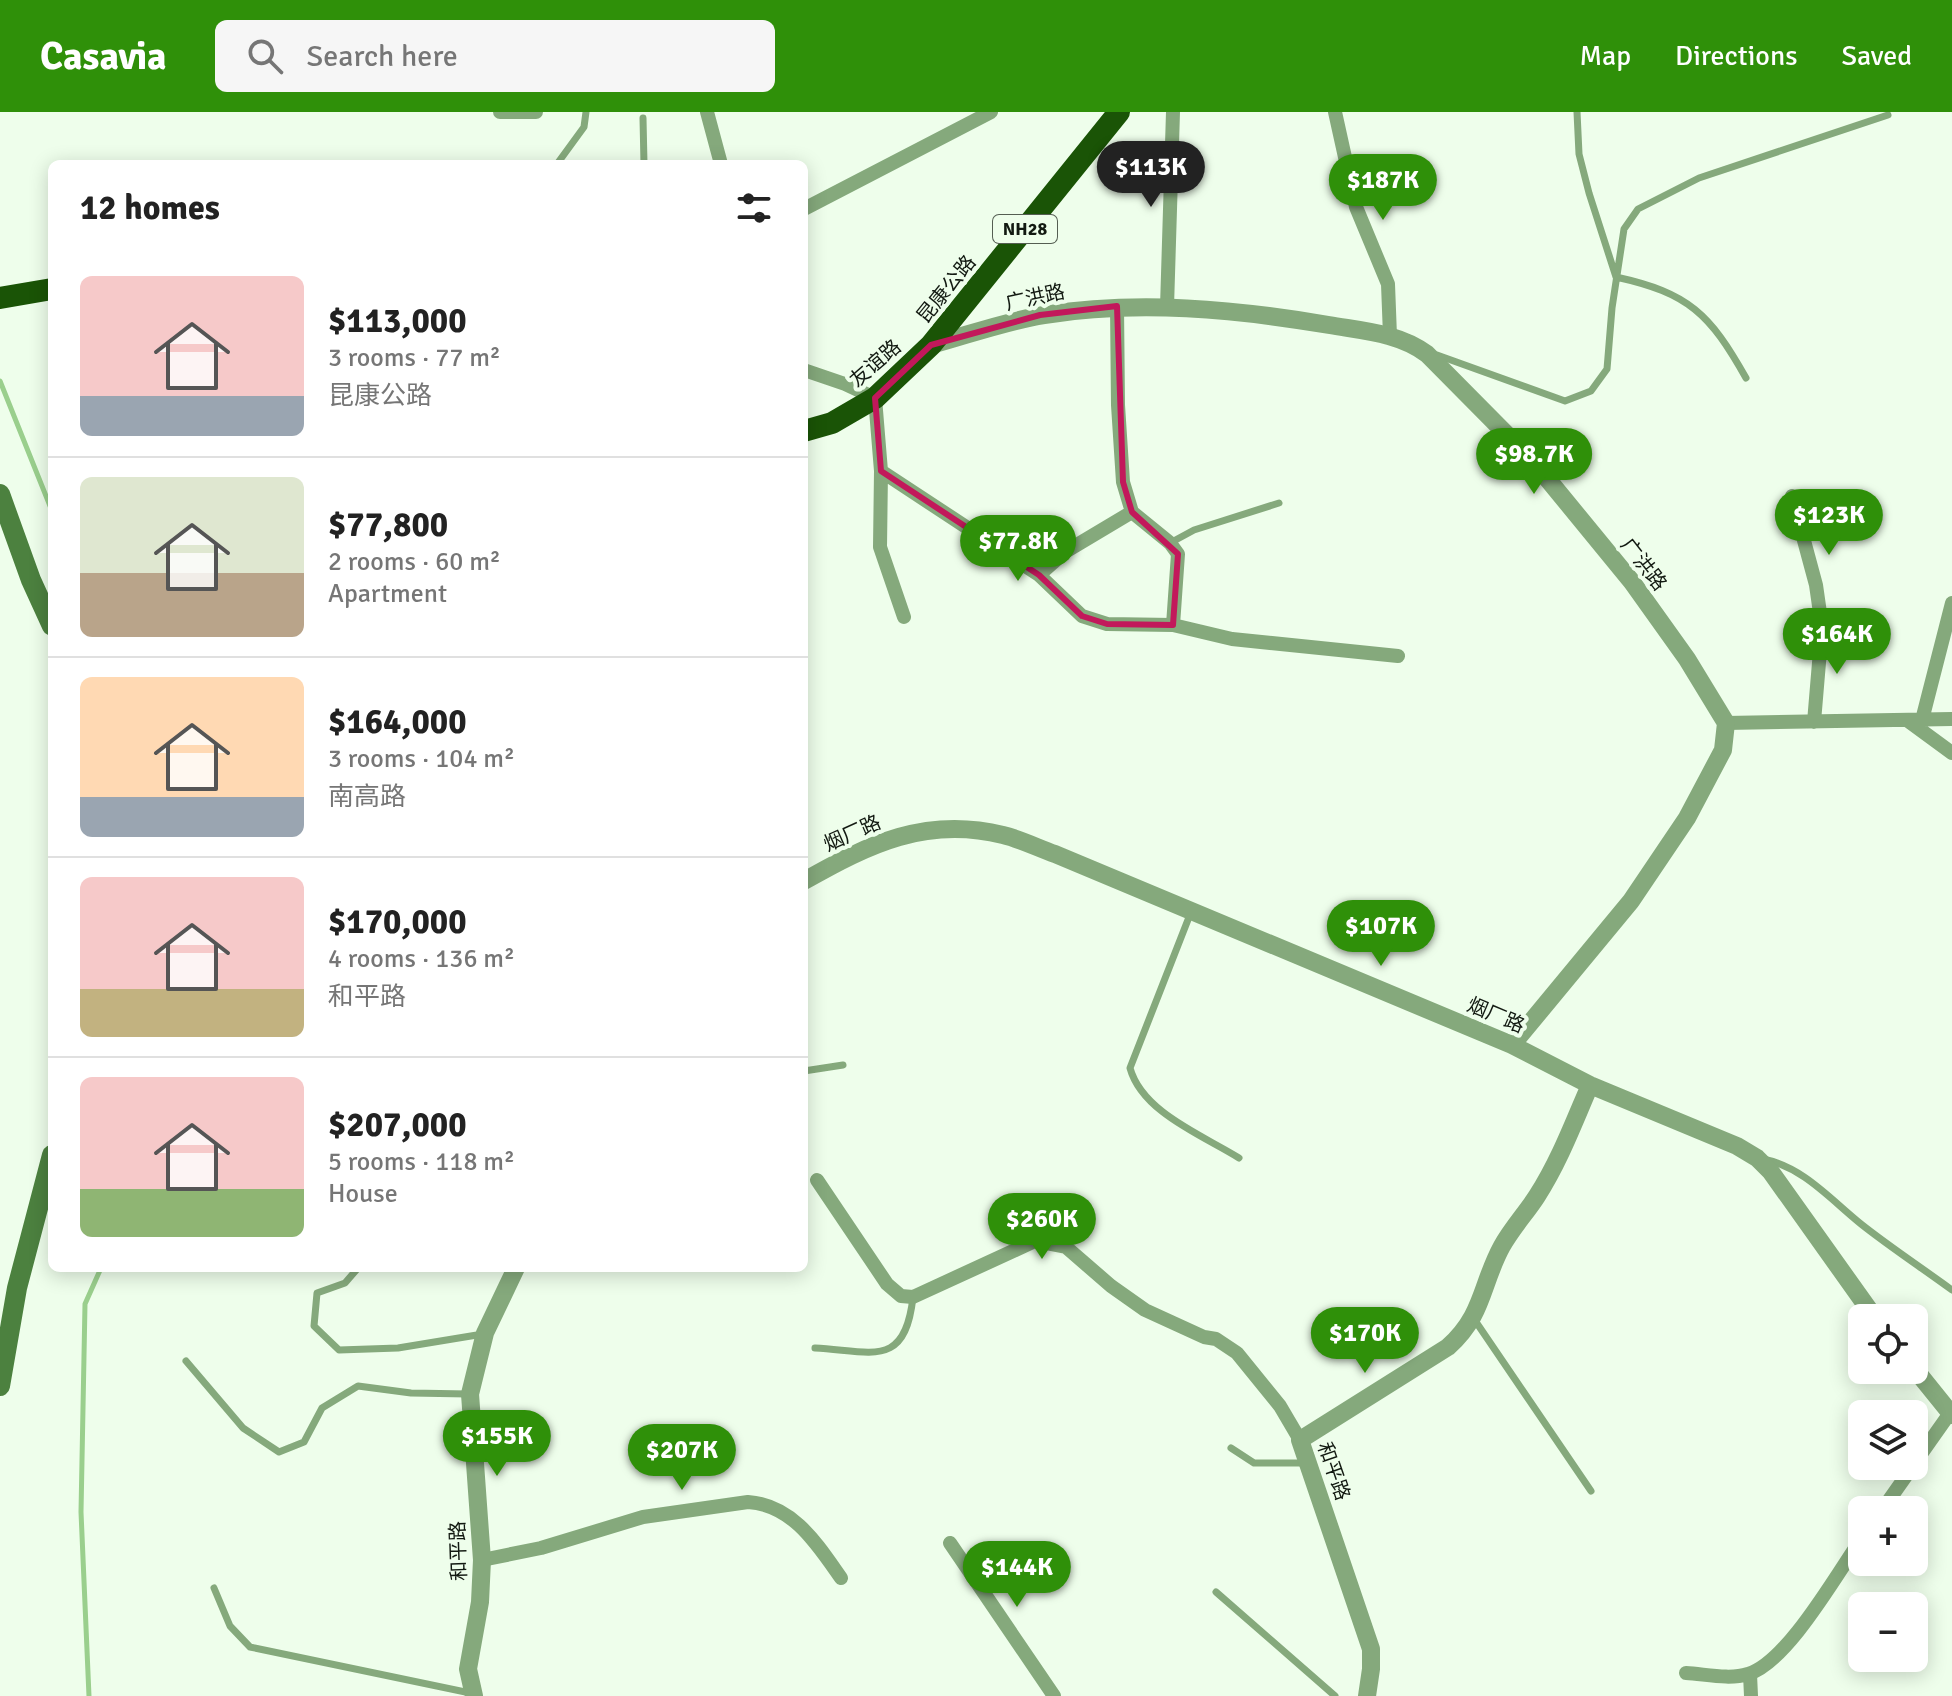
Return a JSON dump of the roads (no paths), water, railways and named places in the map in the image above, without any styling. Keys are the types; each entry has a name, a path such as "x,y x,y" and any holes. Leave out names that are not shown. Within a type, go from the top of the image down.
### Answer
{"highway":[{"name":"昆康公路","path":"931,345 1114,113"},
{"path":"0,298 48,290"},
{"name":"友谊路","path":"808,430 832,423 875,398 931,345"}],"main road":[{"path":"0,494 48,617"},
{"path":"0,1386 17,1288 48,1170"}],"street":[{"path":"500,112 536,112"},
{"path":"707,112 720,160"},
{"path":"808,207 991,112"},
{"path":"1167,307 1173,112"},
{"path":"1335,112 1356,207 1388,284 1390,336"},
{"path":"1117,306 1123,482 1132,512 1170,543 1178,554 1173,625"},
{"name":"广洪路","path":"931,345 1040,315 1117,306 1167,307 1286,318 1411,342 1532,460 1632,582 1687,659 1726,723"},
{"path":"808,371 875,398 881,471 880,547 904,617"},
{"path":"881,471 1039,575 1082,616 1107,624 1173,625 1232,639 1398,656"},
{"path":"1792,496 1816,585 1822,627 1814,722"},
{"path":"1039,575 1065,552 1132,512"},
{"path":"1922,720 1952,603"},
{"path":"1512,1045 1631,901 1687,818 1723,750 1726,723 1952,719"},
{"path":"1907,720 1952,753"},
{"name":"烟厂路","path":"808,879 873,844 913,832 956,828 1016,840 1512,1045 1590,1085 1737,1146 1757,1158 1771,1172 1865,1304"},
{"name":"和平路","path":"1367,1696 1371,1649 1300,1440 1463,1335 1474,1319 1500,1249 1558,1159 1590,1085"},
{"path":"817,1180 887,1284 901,1296 913,1297 1035,1241 1055,1243 1066,1247 1111,1286 1145,1310 1216,1339 1237,1353 1280,1406 1300,1440"},
{"name":"和平路","path":"473,1695 468,1669 480,1602 482,1560 470,1394 485,1333 514,1272"},
{"path":"1927,1384 1951,1414 1928,1445"},
{"path":"482,1560 541,1548 643,1517 748,1502 764,1503 781,1510 802,1527 841,1578"},
{"path":"950,1543 1054,1696"},
{"path":"1686,1673 1737,1676 1750,1674 1769,1662 1791,1641 1848,1558"},
{"path":"1750,1674 1751,1696"}],"lane":[{"path":"560,160 584,127 586,112"},
{"path":"1577,112 1579,154 1616,277"},
{"path":"1869,121 1872,112"},
{"path":"1420,349 1565,401 1591,391 1607,369 1624,229 1638,209 1699,178 1888,115"},
{"path":"643,118 644,160"},
{"path":"1616,277 1652,285 1685,301 1704,316 1725,340 1746,378"},
{"path":"1170,543 1194,530 1279,503"},
{"path":"1191,912 1130,1068 1134,1084 1155,1107 1239,1158"},
{"path":"808,1070 843,1065"},
{"path":"1757,1158 1781,1162 1811,1181 1861,1224 1952,1290"},
{"path":"355,1272 345,1283 317,1293 314,1326 339,1350 398,1348 485,1333"},
{"path":"815,1348 884,1352 902,1339 910,1323 913,1297"},
{"path":"1474,1319 1591,1491"},
{"path":"186,1361 243,1428 279,1452 304,1442 322,1408 358,1386 411,1393 470,1394"},
{"path":"1231,1448 1254,1463 1308,1463"},
{"path":"214,1588 230,1626 250,1647 473,1695"},
{"path":"1216,1592 1335,1696"}],"waterway":[{"path":"0,381 48,501"},
{"path":"89,1696 81,1512 85,1304 99,1272"}]}
